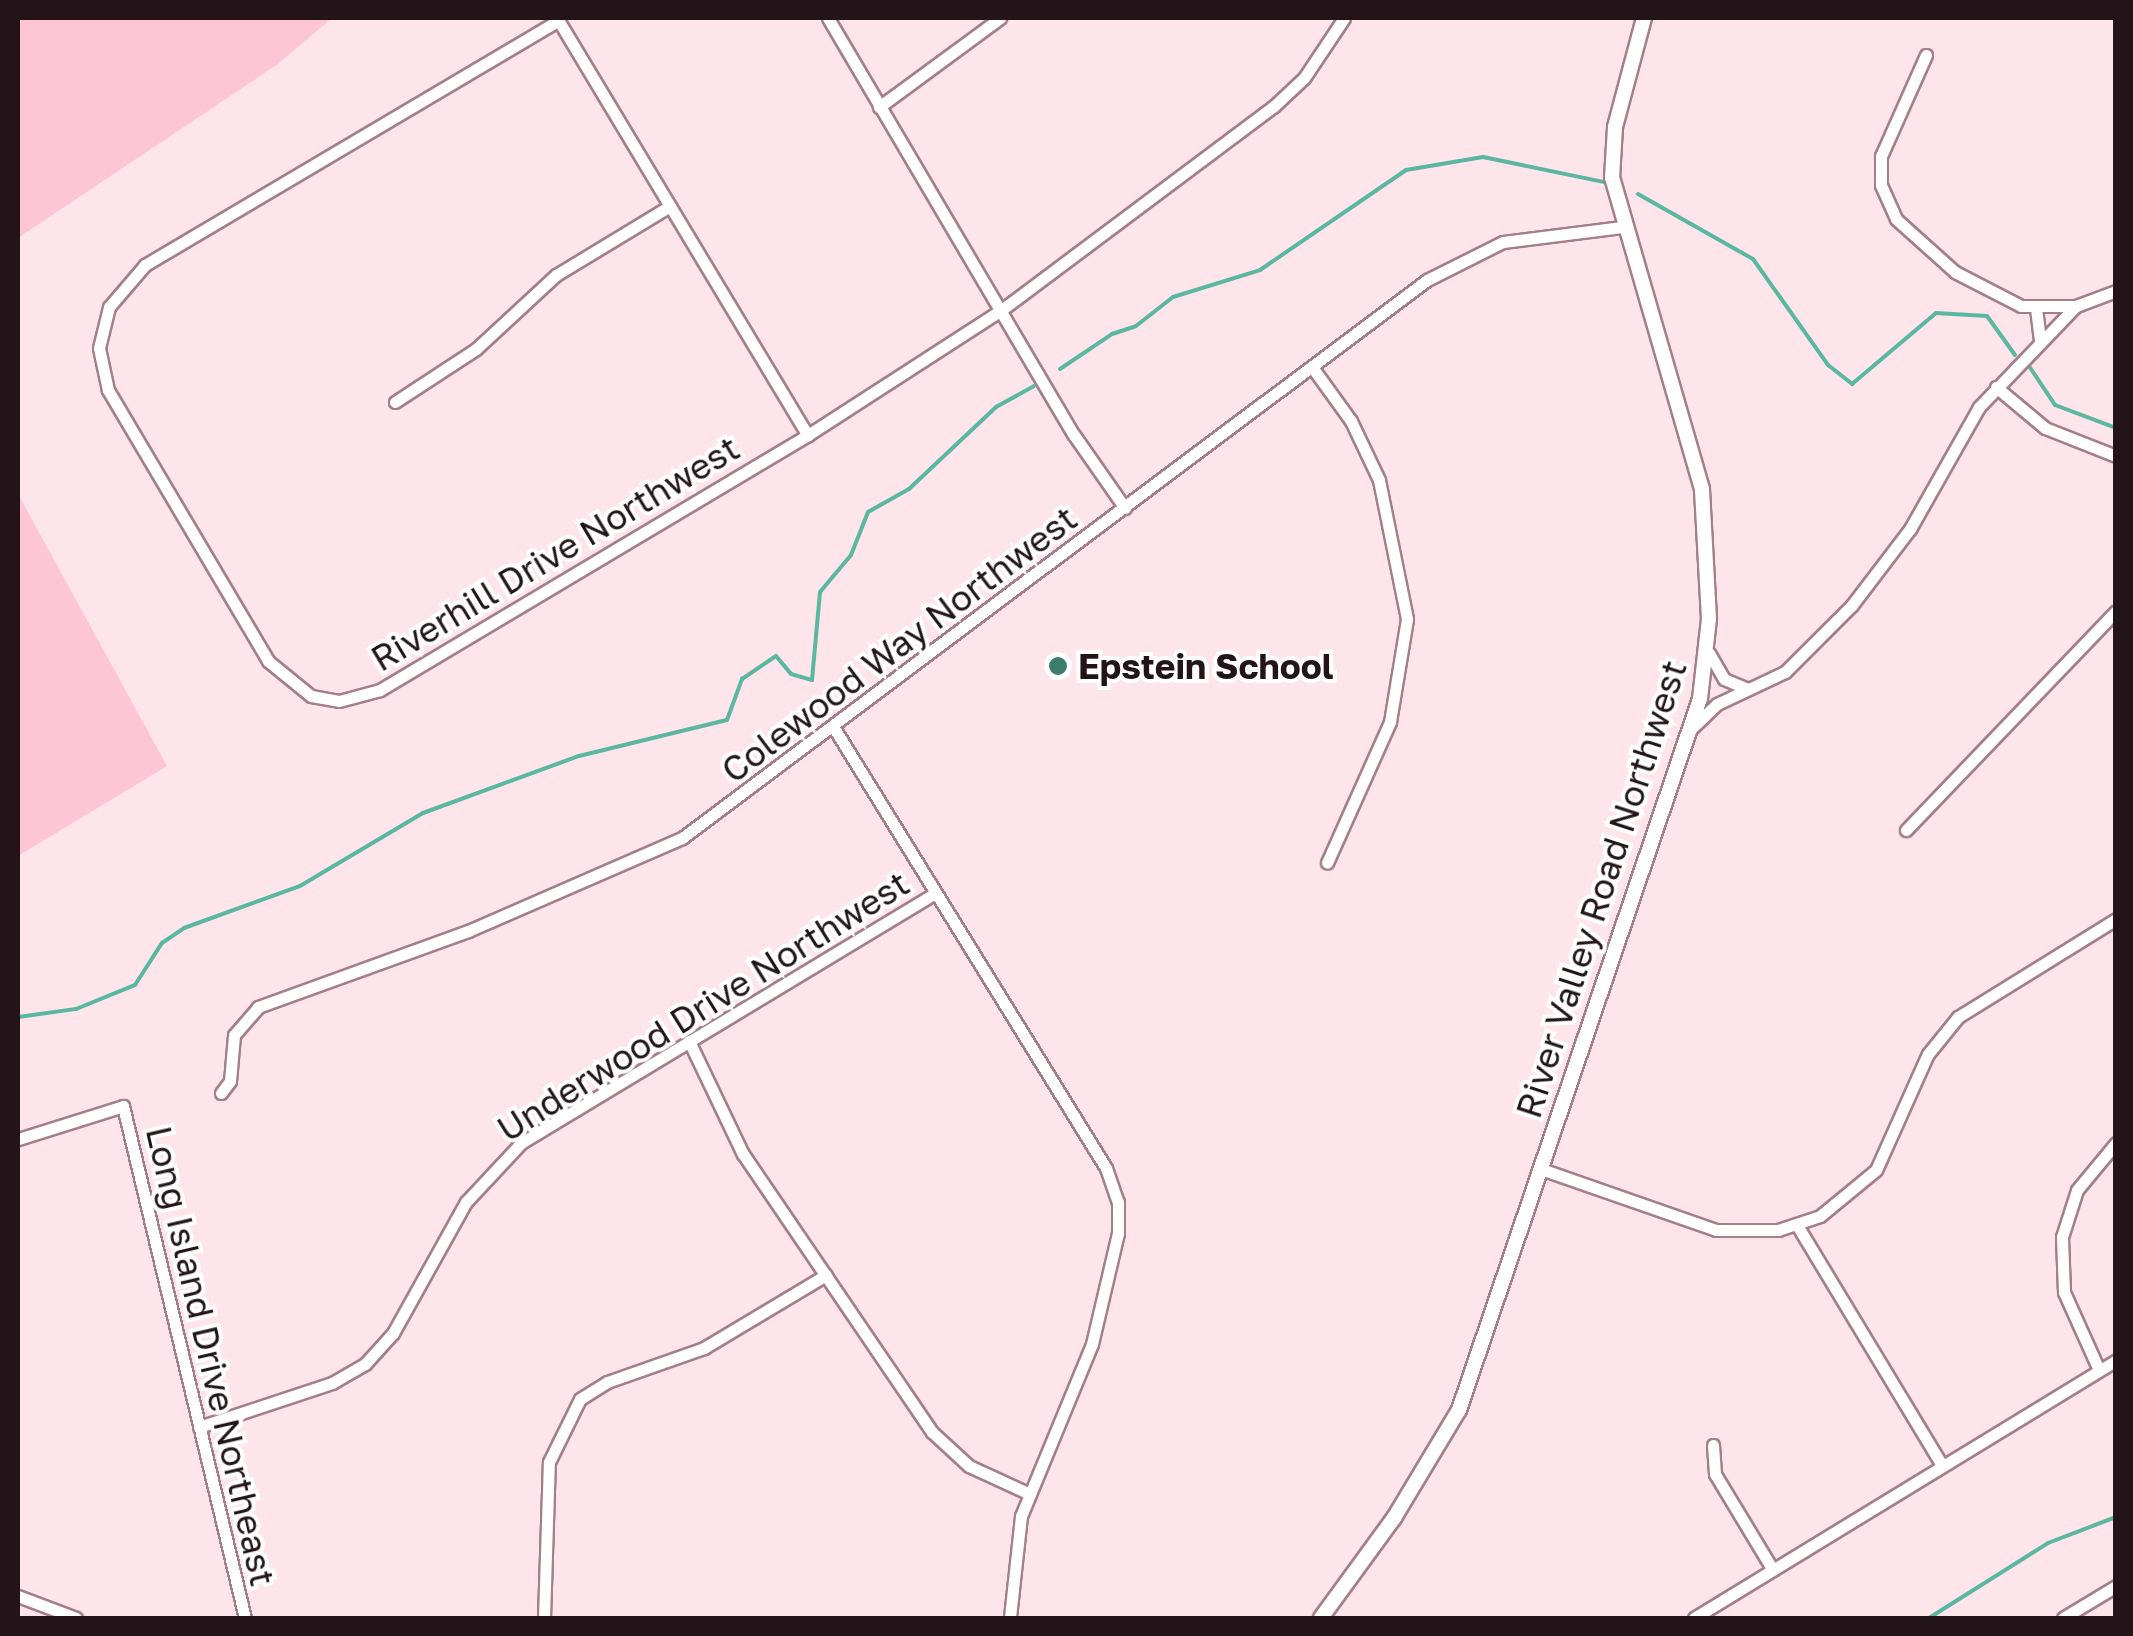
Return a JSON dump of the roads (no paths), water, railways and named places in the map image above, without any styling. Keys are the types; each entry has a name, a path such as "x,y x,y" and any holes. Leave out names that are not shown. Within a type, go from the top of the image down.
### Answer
{"street":[{"path":"828,18 1000,311 1125,508"},
{"path":"879,108 1000,18"},
{"name":"Riverhill Drive Northwest","path":"558,19 145,265 108,307 99,348 108,390 268,660 311,696 339,701 370,695 808,435 1000,311 1272,108 1304,78 1344,18"},
{"name":"River Valley Road Northwest","path":"1321,1618 1394,1518 1459,1410 1692,728 1709,652 1702,490 1622,228 1612,152 1644,18"},
{"path":"558,19 808,435"},
{"path":"1926,55 1881,156 1884,197 1905,229 1955,272 1989,294 2036,308 2076,306 2116,291"},
{"path":"395,402 476,349 556,275 670,206"},
{"name":"Colewood Way Northwest","path":"221,1093 230,1081 234,1035 258,1007 468,932 645,857 719,814 1426,280 1503,242 1622,228"},
{"path":"1692,728 1718,704 1785,672 1876,578 1964,429 1996,386 2076,306"},
{"path":"2036,308 2040,343"},
{"path":"1312,367 1351,421 1379,480 1407,619 1390,722 1326,863"},
{"path":"1996,386 2045,428 2116,456"},
{"path":"1906,830 2116,611"},
{"path":"1709,652 1724,679 1752,690"},
{"path":"834,728 1106,1168 1118,1202 1118,1232 1092,1344 1015,1540 1010,1618"},
{"name":"Underwood Drive Northwest","path":"199,1427 332,1383 365,1364 393,1333 466,1202 508,1156 936,893"},
{"path":"1541,1169 1716,1230 1758,1232 1796,1225 1841,1203 1876,1170 1928,1054 1958,1017 2116,919"},
{"path":"688,1042 743,1154 943,1445 969,1466 1030,1494"},
{"name":"Long Island Drive Northeast","path":"18,1140 123,1106 246,1618"},
{"path":"2099,1370 2071,1318 2062,1238 2076,1190 2116,1142"},
{"path":"1796,1225 1942,1466"},
{"path":"544,1618 549,1462 580,1399 607,1382 704,1348 826,1276"},
{"path":"1694,1618 2116,1360"},
{"path":"1713,1445 1715,1474 1773,1570"},
{"path":"2063,1618 2116,1586"},
{"path":"18,1596 76,1618"}],"waterway":[{"path":"1060,369 1112,334 1136,326 1173,297 1260,270 1406,170 1483,157 1604,182"},
{"path":"1638,194 1753,259 1828,365 1852,384 1936,313 1987,316 2015,355"},
{"path":"2029,366 2055,405 2116,428"},
{"path":"18,1017 76,1009 135,985 162,943 184,928 300,886 423,813 579,756 727,720 742,679 776,656 791,674 812,680 820,592 851,555 868,512 909,489 996,407 1034,386"},
{"path":"1929,1618 2048,1543 2116,1517"}],"place":[{"name":"Epstein School","path":"1058,666"}]}
